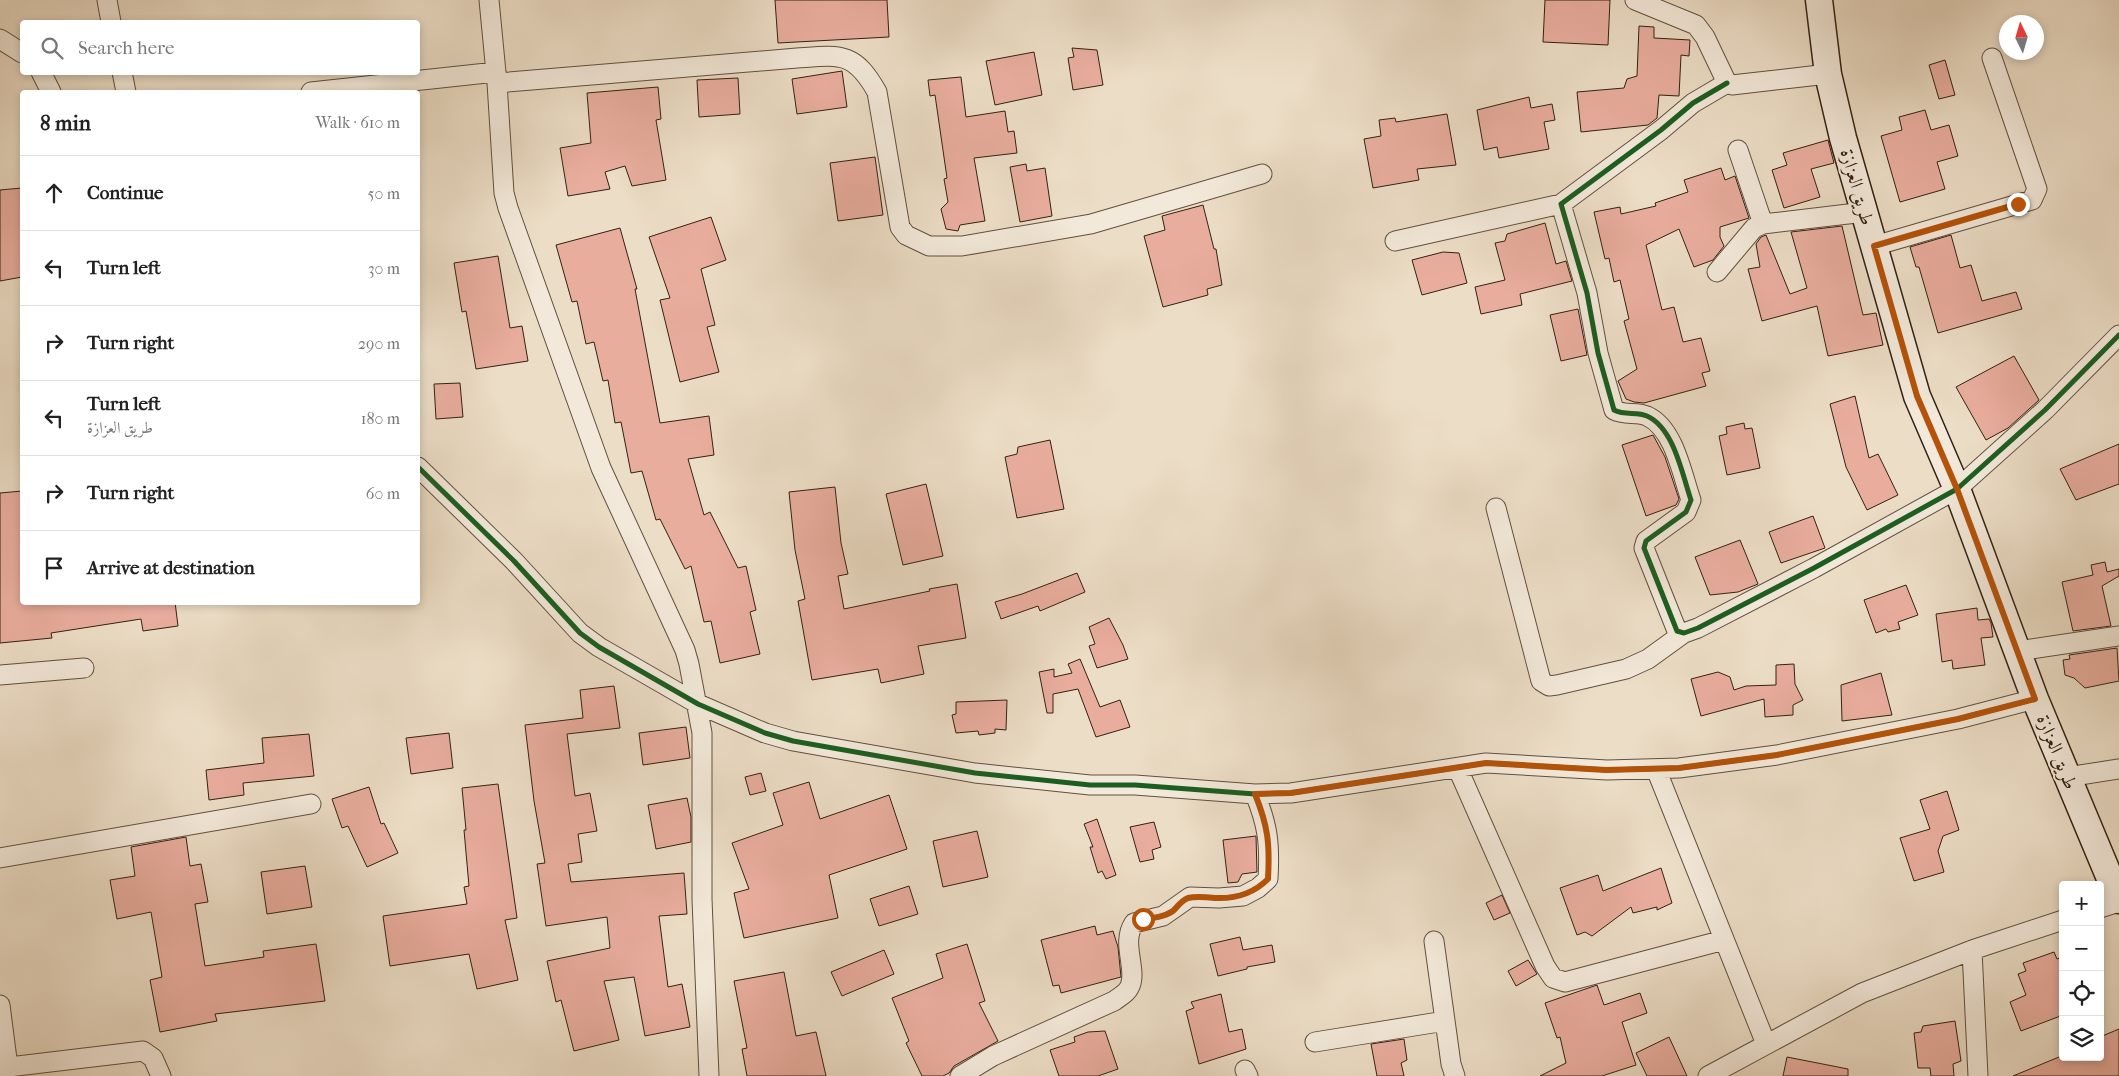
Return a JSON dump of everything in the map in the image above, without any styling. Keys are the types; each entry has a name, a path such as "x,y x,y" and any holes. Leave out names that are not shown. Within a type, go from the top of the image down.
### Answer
{"street":[{"path":"107,0 111,20"},
{"path":"489,0 497,78 504,193 508,208 601,468 685,650 698,704 702,733 702,899 709,1076"},
{"path":"1635,0 1696,25 1705,36 1727,83 1732,85 1828,74"},
{"name":"طريق العزازة","path":"1819,0 1828,74 1864,212 1917,396 1957,489 2035,699 2119,901"},
{"path":"0,39 20,52"},
{"path":"338,90 837,55 847,58 868,76 877,92 900,227 906,235 929,246 962,246 1091,224 1262,174"},
{"path":"1874,246 2032,200 2035,196 2037,189 1992,58"},
{"path":"42,75 50,90"},
{"path":"123,75 126,90"},
{"path":"1395,241 1562,204 1661,130 1692,103 1727,83"},
{"path":"1738,150 1763,224"},
{"path":"1562,204 1587,293 1598,353 1614,410 1622,414 1645,414 1657,420 1668,435 1691,500 1686,512 1646,541 1644,548 1677,630 1684,634"},
{"path":"1717,272 1754,228 1763,224 1864,212"},
{"path":"1496,508 1541,681 1549,686 1557,686 1626,669 1648,659 1684,634 1814,568 1957,489 2045,410 2119,335"},
{"path":"420,469 514,561 580,633 598,647 698,704 765,733 793,741 975,773 1090,784 1255,794 1291,793 1458,769 1486,763 1606,770 1679,768 1777,755 1958,719 2035,699"},
{"path":"2017,651 2119,636"},
{"path":"0,675 84,668"},
{"path":"1458,769 1545,966 1553,978 1565,982 1724,940"},
{"path":"1656,769 1766,1044"},
{"path":"2067,778 2119,769"},
{"path":"960,1076 993,1056 1114,1001 1128,990 1132,982 1128,938 1134,923 1163,916 1172,911 1183,900 1190,898 1243,896 1258,888 1268,879 1269,848 1265,819 1255,794"},
{"path":"0,858 312,804"},
{"path":"0,840 0,845"},
{"path":"2104,907 2119,901"},
{"path":"1708,1076 1740,1068 1766,1044 1862,993 1972,950 2059,921"},
{"path":"1434,941 1451,1064 1455,1076"},
{"path":"1972,950 1978,1076"},
{"path":"0,1005 4,1067 143,1051 153,1058 161,1076"},
{"path":"1315,1042 1445,1020"}],"building":[{"path":"775,0 887,0 889,37 778,43"},
{"path":"1545,0 1610,0 1608,45 1543,42"},
{"path":"1639,26 1654,27 1654,38 1690,40 1689,56 1681,55 1679,96 1659,95 1657,118 1648,125 1581,132 1577,92 1624,88 1627,79 1637,76"},
{"path":"1072,48 1097,50 1103,85 1073,90 1068,58 1074,57"},
{"path":"1034,52 1042,95 995,105 986,61"},
{"path":"1945,60 1955,95 1939,99 1929,65"},
{"path":"842,71 847,107 797,114 792,79"},
{"path":"961,77 966,117 1005,111 1008,132 1014,131 1017,153 974,158 985,221 960,225 958,231 946,229 941,209 948,202 944,179 947,178 935,95 930,96 928,80"},
{"path":"738,78 740,114 699,117 697,80"},
{"path":"658,87 661,119 656,120 666,180 632,186 625,166 605,172 610,189 568,196 560,148 591,143 587,93"},
{"path":"1529,97 1531,108 1552,104 1555,120 1544,122 1549,149 1499,158 1497,147 1484,150 1477,110"},
{"path":"1925,110 1931,130 1949,125 1958,156 1937,162 1945,189 1900,202 1881,136 1902,130 1899,117"},
{"path":"1447,114 1456,165 1417,169 1419,180 1373,188 1364,139 1381,136 1379,120 1395,118 1396,122"},
{"path":"1828,140 1834,163 1811,169 1820,197 1784,208 1772,170 1787,165 1783,153"},
{"path":"875,157 883,215 838,221 830,163"},
{"path":"1026,164 1027,171 1045,168 1052,216 1020,222 1010,167"},
{"path":"1721,168 1725,180 1735,176 1749,218 1720,227 1720,237 1724,246 1713,260 1694,267 1679,229 1646,245 1662,310 1674,307 1683,342 1701,338 1710,371 1702,373 1706,386 1644,403 1626,399 1618,381 1637,369 1624,321 1629,319 1620,280 1614,282 1609,258 1605,259 1594,212 1620,207 1621,214 1656,206 1655,203 1688,192 1684,180"},
{"path":"20,188 20,277 0,281 0,190"},
{"path":"1203,205 1214,249 1216,249 1222,285 1207,289 1208,295 1163,307 1144,236 1165,230 1162,216"},
{"path":"711,217 726,260 701,269 715,325 707,327 719,372 680,382 660,300 670,298 649,237"},
{"path":"1545,223 1556,264 1566,261 1572,281 1520,294 1522,305 1481,314 1475,287 1505,280 1495,243 1505,241 1507,234"},
{"path":"1842,226 1863,315 1876,313 1883,345 1828,356 1817,306 1762,321 1748,269 1760,267 1756,244 1761,237 1766,235 1790,294 1807,288 1791,232"},
{"path":"620,228 637,289 635,289 660,423 709,416 714,455 688,459 704,515 710,512 738,568 746,566 756,610 750,612 760,654 720,663 711,621 704,622 691,566 685,569 660,519 656,520 642,471 631,473 621,422 615,423 608,380 603,381 594,342 586,344 577,301 572,302 556,245"},
{"path":"1951,235 1960,268 1971,265 1982,301 2016,292 2022,309 1938,333 1919,267 1916,267 1910,247"},
{"path":"1443,252 1459,253 1467,283 1422,295 1412,260"},
{"path":"498,256 510,328 522,326 528,361 476,369 466,311 462,312 454,263"},
{"path":"1578,309 1587,355 1561,361 1550,315"},
{"path":"2014,356 2039,400 2008,428 1986,440 1956,387"},
{"path":"460,383 463,417 436,419 434,384"},
{"path":"1855,396 1869,458 1878,454 1898,495 1867,510 1846,467 1830,404"},
{"path":"1744,423 1745,429 1752,428 1760,468 1727,475 1719,436 1727,434 1726,427"},
{"path":"1653,435 1665,457 1679,499 1676,505 1646,516 1622,445"},
{"path":"1050,440 1064,509 1017,518 1005,457 1017,454 1018,447"},
{"path":"2119,444 2119,484 2076,500 2060,469"},
{"path":"926,484 943,556 903,565 886,494"},
{"path":"835,487 841,543 848,574 838,576 844,609 957,584 966,638 918,646 924,674 881,683 878,669 812,680 798,601 805,599 795,550 789,492"},
{"path":"20,491 20,605 175,605 178,626 143,631 141,619 51,633 52,638 0,643 0,493"},
{"path":"1813,516 1825,548 1781,563 1769,532"},
{"path":"1740,540 1758,584 1738,592 1710,595 1695,557"},
{"path":"2105,562 2107,572 2119,569 2119,576 2102,586 2111,626 2073,631 2062,582 2093,575 2091,565"},
{"path":"1077,573 1085,592 1040,611 1038,606 1001,619 995,602"},
{"path":"1906,585 1918,615 1898,622 1900,629 1888,632 1886,629 1876,633 1864,600"},
{"path":"1977,608 1978,620 1989,619 1993,637 1981,638 1985,665 1953,669 1952,660 1942,662 1936,614"},
{"path":"1109,618 1128,659 1097,668 1089,646 1095,644 1089,627"},
{"path":"2117,648 2119,681 2085,688 2074,678 2065,675 2063,660 2070,659 2069,655"},
{"path":"1080,659 1100,707 1120,700 1130,727 1096,737 1078,689 1053,694 1053,713 1047,713 1039,672 1054,669 1054,677 1072,673 1068,664"},
{"path":"1794,664 1795,684 1803,700 1793,705 1793,715 1765,717 1764,699 1701,716 1691,679 1718,672 1730,677 1734,690 1746,686 1776,685 1776,665"},
{"path":"1881,673 1892,715 1842,721 1841,685"},
{"path":"614,686 620,728 567,734 575,796 590,793 597,831 578,834 582,862 568,864 571,882 684,873 687,914 659,916 668,987 682,984 690,1027 645,1036 634,977 604,981 619,1040 574,1051 561,1000 556,1002 547,961 610,948 607,917 546,926 537,864 545,863 534,801 525,725 583,718 580,690"},
{"path":"1007,700 1006,730 995,729 995,733 979,735 978,731 956,733 952,715 956,714 956,702"},
{"path":"686,727 690,758 643,765 639,733"},
{"path":"449,733 453,768 411,774 406,738"},
{"path":"309,734 314,776 243,783 244,795 209,800 206,770 264,763 262,738"},
{"path":"761,773 766,791 750,795 745,777"},
{"path":"809,782 820,819 889,795 907,849 829,875 838,918 744,938 734,893 749,889 732,843 783,825 773,793"},
{"path":"498,784 517,918 505,920 518,980 477,989 469,954 390,966 383,916 467,904 464,887 469,886 462,788"},
{"path":"369,787 381,824 384,823 398,853 367,867 348,826 342,828 332,799"},
{"path":"1947,791 1959,830 1943,836 1938,851 1944,872 1914,881 1900,838 1930,829 1920,800"},
{"path":"687,798 691,817 691,842 656,849 648,805"},
{"path":"1097,819 1116,875 1106,879 1102,871 1098,873 1090,847 1093,847 1084,824"},
{"path":"1154,822 1161,847 1152,850 1154,859 1140,862 1130,827"},
{"path":"977,831 988,877 943,887 933,841"},
{"path":"1256,836 1257,872 1242,874 1238,882 1228,883 1223,840"},
{"path":"186,837 190,866 201,864 208,902 195,904 205,966 264,957 263,951 316,944 325,1001 215,1014 217,1021 160,1032 150,980 162,977 151,912 117,919 110,880 135,876 131,847"},
{"path":"305,866 312,907 267,914 261,872"},
{"path":"1661,868 1672,903 1657,910 1657,907 1633,913 1631,907 1592,936 1585,932 1577,935 1560,888 1598,875 1603,891"},
{"path":"909,886 918,914 879,926 870,899"},
{"path":"1502,895 1510,913 1494,920 1486,903"},
{"path":"1095,926 1097,935 1113,931 1118,947 1121,977 1061,993 1059,985 1053,986 1041,940"},
{"path":"1240,937 1243,950 1272,945 1275,962 1247,967 1247,969 1218,976 1210,944"},
{"path":"967,944 985,1001 979,1003 998,1041 954,1066 949,1073 943,1076 922,1076 906,1043 909,1041 892,998 943,978 936,954"},
{"path":"884,950 894,974 842,996 831,972"},
{"path":"2054,952 2057,959 2059,958 2059,1017 2021,1031 2010,1002 2026,995 2018,974 2026,971 2023,963"},
{"path":"1528,960 1537,974 1516,986 1508,971"},
{"path":"784,972 796,1036 816,1032 826,1076 747,1076 742,1049 747,1048 734,981"},
{"path":"1597,985 1604,1005 1640,993 1647,1013 1622,1022 1636,1065 1602,1076 1540,1076 1566,1063 1560,1037 1557,1038 1545,1003"},
{"path":"1221,994 1229,1032 1242,1029 1246,1049 1199,1064 1186,1011 1194,1008 1191,1002"},
{"path":"1955,1021 1961,1061 1953,1064 1954,1076 1931,1076 1930,1068 1918,1068 1914,1033 1921,1032 1923,1026"},
{"path":"2119,1029 2119,1076 2013,1076 2059,1057 2059,1061 2104,1061 2104,1035"},
{"path":"1105,1031 1118,1069 1098,1076 1059,1076 1050,1050 1075,1042 1074,1037 1088,1032"},
{"path":"1669,1037 1687,1076 1647,1076 1636,1053"},
{"path":"1404,1039 1407,1060 1401,1063 1404,1076 1377,1076 1371,1044"},
{"path":"1787,1057 1848,1069 1848,1076 1783,1076"}],"cycle path":[{"path":"1727,83 1693,103 1661,130 1561,204 1587,293 1598,353 1614,410 1622,413 1647,416 1664,431 1676,453 1691,500 1686,512 1646,541 1644,548 1677,631 1684,633 1698,628 1814,568 1957,489 2045,410 2119,335"},
{"path":"420,469 514,561 580,633 599,647 698,704 765,733 793,741 975,773 1090,785 1135,785 1255,794 1291,793 1486,763 1607,770 1679,768 1777,755 1958,719 2035,699"}],"route":[{"path":"1143,919 1163,916 1172,911 1183,900 1190,898 1243,896 1258,888 1268,879 1269,848 1265,819 1255,794 1291,793 1458,769 1486,763 1606,770 1679,768 1777,755 1958,719 2035,699 1957,489 1917,396 1874,246 2018,204"}]}
